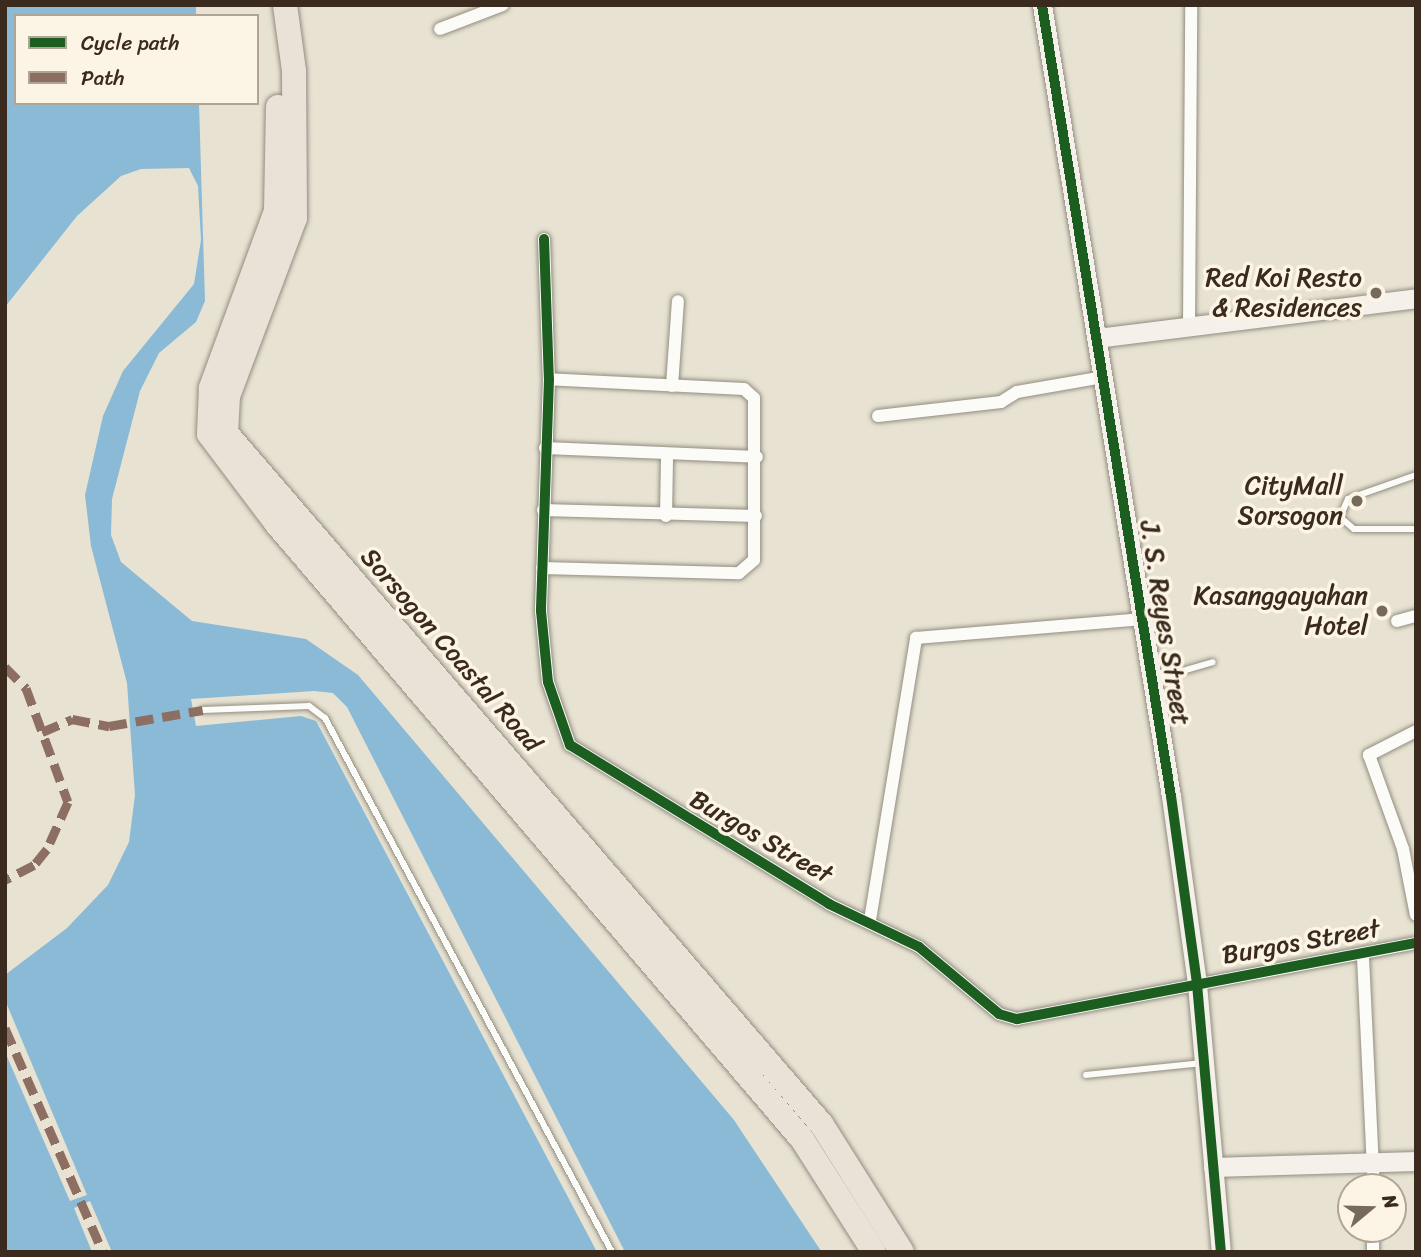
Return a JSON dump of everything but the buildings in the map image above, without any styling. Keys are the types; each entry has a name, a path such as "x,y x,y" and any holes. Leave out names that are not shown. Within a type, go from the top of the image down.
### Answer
{"highway":[{"name":"Sorsogon Coastal Road","path":"269,5 278,71 276,211 211,388 209,434 284,533 802,1139 874,1252"},
{"name":"Sorsogon Coastal Road","path":"285,5 294,71 295,218 229,396 226,433 822,1125 902,1252"}],"street":[{"path":"440,29 503,5"},
{"name":"J. S. Reyes Street","path":"1042,5 1097,338 1197,984 1221,1252"},
{"path":"1189,327 1191,5"},
{"name":"Burgos Street","path":"544,239 549,379 542,568 548,682 570,745 829,904 870,920 919,947 999,1014 1017,1019 1197,984 1363,957 1416,943"},
{"path":"1097,338 1416,298"},
{"path":"672,386 678,301"},
{"path":"878,416 1001,402 1017,392 1103,377"},
{"path":"542,568 739,573 754,560 756,516 754,398 744,389 549,379"},
{"path":"545,448 667,456 757,457"},
{"path":"666,516 667,456"},
{"path":"543,510 666,516 756,516"},
{"path":"1397,621 1416,616"},
{"path":"870,920 916,638 1140,619"},
{"path":"1416,731 1369,755 1404,849 1416,915"},
{"path":"1363,957 1374,1173"},
{"path":"1213,1167 1416,1161"}],"lane":[{"path":"1416,475 1349,499 1340,517 1354,528 1416,529"},
{"path":"1151,680 1213,662"},
{"path":"203,710 309,706 325,718 612,1252"},
{"path":"1086,1075 1203,1063"}],"water":[{"path":"5,5 196,5 196,14 14,14 14,105 199,105 205,301 196,322 159,353 140,391 112,499 111,535 121,562 192,621 306,639 358,675 734,1120 821,1251 5,1252 5,975 67,928 108,885 129,842 135,795 127,683 91,546 85,495 103,416 123,371 194,284 201,240 198,186 189,168 141,169 121,176 77,216 5,307"}],"pier":[{"path":"314,691 333,693 347,707 625,1252 597,1252 316,721 301,716 196,726 191,699"},
{"path":"5,1000 87,1195 70,1201 5,1052"},
{"path":"90,1201 112,1252 92,1252 74,1208"}],"marked path":[{"path":"5,667 26,688 68,802 47,849 34,865 5,880"},
{"path":"42,732 72,719 109,726 203,710"},
{"path":"5,1028 103,1252"}],"cycle path":[{"path":"1042,5 1171,796 1197,984 1221,1252"},
{"path":"544,239 549,379 541,611 548,682 570,745 829,904 919,947 999,1014 1017,1019 1416,943"}],"place":[{"name":"Red Koi Resto & Residences","path":"1376,293"},
{"name":"CityMall Sorsogon","path":"1357,501"},
{"name":"Kasanggayahan Hotel","path":"1382,611"}]}
